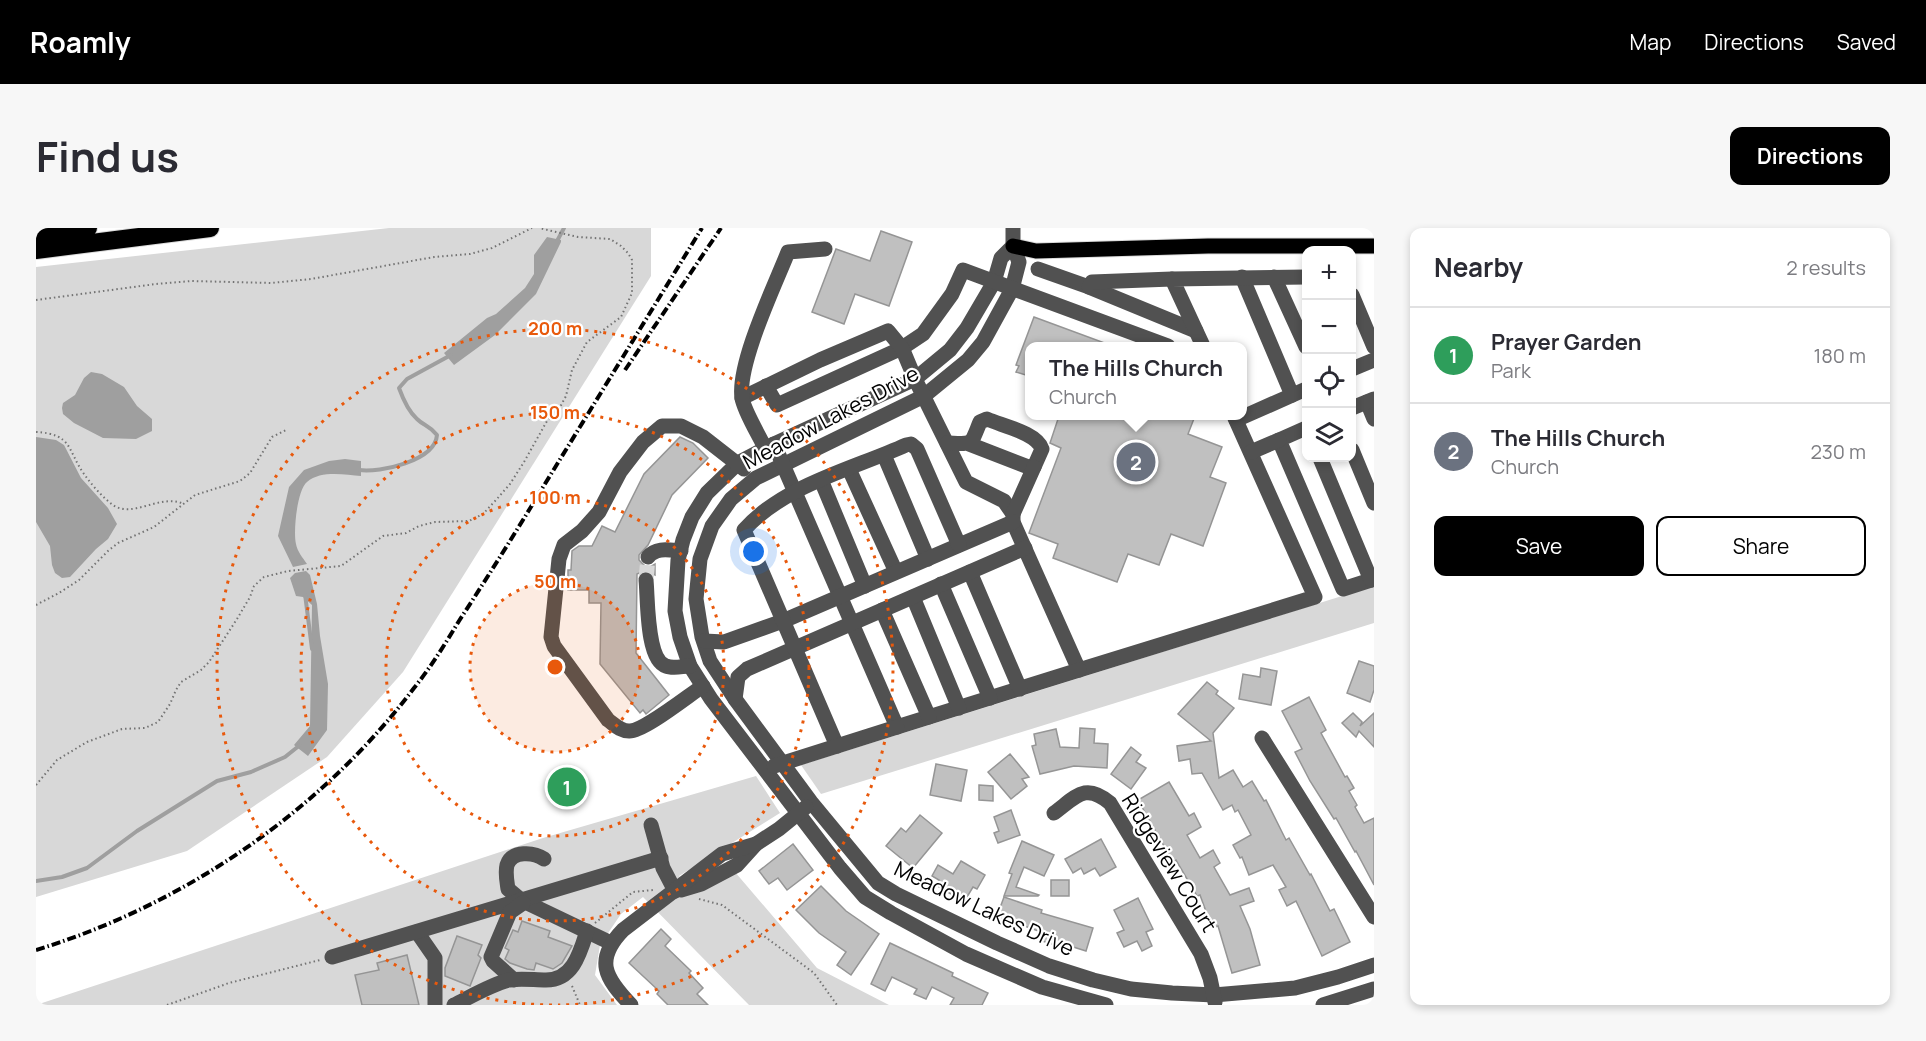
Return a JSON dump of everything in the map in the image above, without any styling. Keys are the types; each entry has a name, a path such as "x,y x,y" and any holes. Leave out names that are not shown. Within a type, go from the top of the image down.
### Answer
{"highway":[{"path":"36,233 88,228"},
{"path":"36,250 210,228"}],"main road":[{"path":"1013,246 1036,251 1208,246 1374,246"}],"street":[{"path":"1013,228 1013,246"},
{"name":"Meadow Lakes Drive","path":"1106,1005 1042,987 966,954 865,897 702,686 690,666 680,637 675,611 676,581 681,551 692,518 707,493 738,464 770,446 915,379 950,350 967,328 994,282 1001,258 1013,246 1019,262 1012,289 983,342 968,360 924,396 756,478 731,499 712,526 701,556 696,599 710,661 735,699 812,802 878,884 953,922 1049,966 1131,989 1215,1000 1295,988 1374,965"},
{"path":"825,249 788,252 747,356 742,398 783,464 897,727"},
{"path":"1038,269 1089,287 1196,331"},
{"path":"766,386 777,405 902,348 923,334 952,294 963,270 1157,342"},
{"path":"1242,277 1299,392 1247,413"},
{"path":"1274,277 1302,338"},
{"path":"1089,287 1092,282 1302,277"},
{"path":"1172,279 1201,342"},
{"path":"1354,300 1374,347"},
{"path":"742,398 888,331 902,348 966,482 1004,501 1079,670"},
{"path":"1356,367 1374,360"},
{"path":"1356,406 1370,400 1374,419"},
{"path":"704,641 724,642 783,621 928,559 1013,518 1042,449 1036,439 987,419 980,422 973,441 969,444"},
{"path":"764,769 1315,597 1236,420"},
{"path":"702,686 644,726 631,732 620,729 608,720 554,646 551,637 559,559 564,545 582,531 599,512 620,472 643,442 662,426 681,426 696,433 756,478"},
{"path":"1251,452 1302,430"},
{"path":"1279,440 1343,589 1373,580 1322,462"},
{"path":"948,443 969,444 1029,468 1034,467"},
{"path":"837,746 744,530 758,514 795,491 906,445 915,446 959,545"},
{"path":"884,455 928,559"},
{"path":"1356,460 1374,503"},
{"path":"849,469 896,572"},
{"path":"821,480 865,586"},
{"path":"735,699 738,678 747,669 1025,548"},
{"path":"648,557 662,549 681,551"},
{"path":"970,572 1020,689"},
{"path":"646,580 650,632 655,656 667,667 690,666"},
{"path":"941,584 990,698"},
{"path":"913,597 959,708"},
{"path":"882,610 929,717"},
{"path":"1262,738 1374,917"},
{"name":"Ridgeview Court","path":"1054,813 1078,795 1090,792 1099,794 1110,803 1201,954 1215,1000"},
{"path":"631,1005 615,987 609,976 606,964 611,943 631,924 675,891 701,884 737,865 756,844 812,802"},
{"path":"651,825 663,868 675,891"},
{"path":"544,859 538,855 520,854 511,858 507,864 508,890 523,901 611,943"},
{"path":"332,957 661,858"},
{"path":"514,980 491,957 510,912 523,901"},
{"path":"454,1005 506,981 561,978 569,971 580,954 587,931"},
{"path":"417,932 435,958 435,1005"},
{"path":"1323,1005 1374,989"}],"path":[{"path":"36,300 179,282 271,283 311,279 434,257 470,254 499,245 532,228"},
{"path":"36,785 57,760 87,742 122,729 145,728 158,722 181,682 201,670 209,662 237,619 254,586 264,577 288,571 341,566 383,536 406,533 419,526 435,522 470,521 483,514 510,484 548,422 559,409 566,396 572,369 587,342 621,317 632,293 632,260 621,246 610,239 578,237 540,228"},
{"path":"36,605 79,580 99,558 118,543 154,527 195,495 240,481 250,473 272,437 286,430"},
{"path":"36,432 54,435 65,440 84,474 115,506 128,510 158,501 170,500 184,504"},
{"path":"587,931 598,919 633,892 675,891"},
{"path":"696,899 722,905 744,921 814,974 837,1005"},
{"path":"167,1005 229,983 332,957"},
{"path":"569,971 580,1005"}],"shaded area":[{"path":"389,228 651,228 651,276 403,672 327,757 187,851 36,897 36,267"},
{"path":"547,237 561,240 561,242 536,294 495,335 454,365 444,353 487,318 496,314 525,288 534,274 534,255"},
{"path":"91,372 102,374 124,387 137,406 152,419 152,431 136,439 103,438 74,423 63,414 63,403 75,395 84,378"},
{"path":"36,437 56,440 64,445 81,478 108,508 117,524 108,539 70,577 62,578 55,573 50,546 36,522"},
{"path":"345,459 361,461 361,476 341,474 319,476 304,486 297,512 295,538 298,549 307,564 293,567 278,536 289,487 304,470 329,461"},
{"path":"306,571 310,575 317,604 328,684 327,730 308,756 294,745 310,726 312,605 303,597 296,596 290,578 295,573"},
{"path":"1374,586 1374,623 821,794 801,765"},
{"path":"756,776 780,813 679,876 693,892 735,872 817,968 889,1005 749,1005 643,897 621,914 600,945 595,975 617,1005 36,1005 543,838"}],"building":[{"path":"881,231 912,242 889,306 855,294 844,324 812,312 836,249 870,261"},
{"path":"1034,317 1102,342 1025,342 1025,375 1016,372 1019,366 1016,365"},
{"path":"1058,420 1193,420 1188,434 1222,447 1210,477 1226,483 1203,546 1171,534 1159,565 1128,554 1117,582 1053,558 1058,544 1029,533 1061,448 1050,443"},
{"path":"680,437 693,443 708,458 672,495 648,545 639,555 639,560 645,566 650,567 655,564 655,575 646,570 637,574 636,653 669,695 646,714 643,710 640,713 600,664 601,603 589,603 589,590 568,590 568,570 571,570 572,551 579,546 592,546 602,526 615,532 644,474"},
{"path":"1359,661 1374,666 1374,690 1370,702 1347,693"},
{"path":"1261,668 1277,671 1271,705 1239,699 1243,674 1260,677"},
{"path":"1207,682 1218,691 1216,694 1234,708 1213,733 1219,778 1233,770 1243,787 1252,781 1264,801 1266,800 1286,840 1289,838 1311,874 1330,911 1334,909 1350,942 1322,956 1296,901 1287,906 1279,890 1286,887 1273,865 1249,875 1242,857 1240,858 1233,845 1251,835 1238,810 1235,812 1232,805 1223,810 1202,773 1192,774 1190,759 1179,761 1177,746 1211,741 1178,714"},
{"path":"1309,697 1326,730 1321,733 1345,777 1347,776 1354,788 1349,791 1357,805 1355,807 1364,823 1374,818 1374,885 1336,818 1334,819 1310,781 1295,752 1302,749 1282,711"},
{"path":"1353,713 1362,722 1360,726 1374,713 1374,747 1359,731 1356,737 1342,723"},
{"path":"1080,728 1095,729 1094,743 1108,744 1107,768 1074,766 1040,774 1032,746 1036,745 1034,734 1056,729 1060,747 1079,748"},
{"path":"1131,747 1141,755 1136,762 1146,768 1131,789 1111,774"},
{"path":"1010,754 1029,777 1022,779 1027,786 1011,799 988,772"},
{"path":"936,764 967,770 961,801 930,795"},
{"path":"1169,782 1189,816 1194,813 1201,827 1187,835 1200,858 1213,850 1220,863 1214,867 1230,895 1249,888 1254,901 1240,906 1250,929 1260,965 1232,973 1218,926 1212,928 1200,895 1197,896 1176,860 1173,862 1138,800"},
{"path":"979,785 993,786 993,801 979,800"},
{"path":"1011,810 1020,835 998,843 994,833 999,831 994,817"},
{"path":"920,815 942,833 913,868 886,846 901,828 906,832"},
{"path":"1101,839 1116,867 1100,876 1095,868 1084,874 1081,868 1073,873 1065,859"},
{"path":"1022,841 1054,855 1044,876 1024,867 1016,887 1038,896 1004,896 1012,874 1009,873"},
{"path":"793,844 813,870 787,890 778,878 769,884 759,871"},
{"path":"961,861 985,875 977,889 973,887 964,902 936,885 939,880 932,876 938,865 953,874"},
{"path":"1051,880 1069,880 1069,896 1051,896"},
{"path":"821,886 846,911 879,934 851,975 837,965 846,952 819,933 796,910"},
{"path":"1004,897 1042,910 1041,913 1093,928 1086,951 1070,946 1069,949 1042,941 1044,933 997,916"},
{"path":"1138,898 1153,929 1146,932 1152,946 1142,951 1137,941 1124,947 1117,933 1124,930 1114,910"},
{"path":"522,921 550,931 548,937 572,946 562,963 553,969 536,963 534,970 510,963 505,959 509,950 505,948 513,930 518,932"},
{"path":"661,929 671,939 665,946 691,971 689,973 703,988 697,994 708,1005 668,1005 657,994 659,991 629,963"},
{"path":"457,936 482,945 478,955 481,958 470,986 445,976 445,968"},
{"path":"890,943 953,973 952,976 988,993 982,1005 950,1005 954,998 932,987 926,999 914,994 917,989 892,977 885,991 871,984"},
{"path":"407,955 419,1005 362,1005 355,975 379,970 377,963"}],"waterway":[{"path":"556,243 564,228"},
{"path":"359,470 380,469 405,463 427,452 434,444 437,435 411,412 399,388 407,379 451,355"},
{"path":"305,594 312,649"},
{"path":"36,881 62,877 87,868 137,831 217,781 251,772 285,757 300,745"}],"tunnel":[{"path":"646,580 648,557"}],"railway":[{"path":"36,950 91,931 196,880 246,848 293,813 337,774 377,733 420,680 443,647 702,228"},
{"path":"625,370 721,228"}],"place":[{"name":"The Hills Church","path":"1136,462"},
{"name":"Prayer Garden","path":"567,787"}]}
